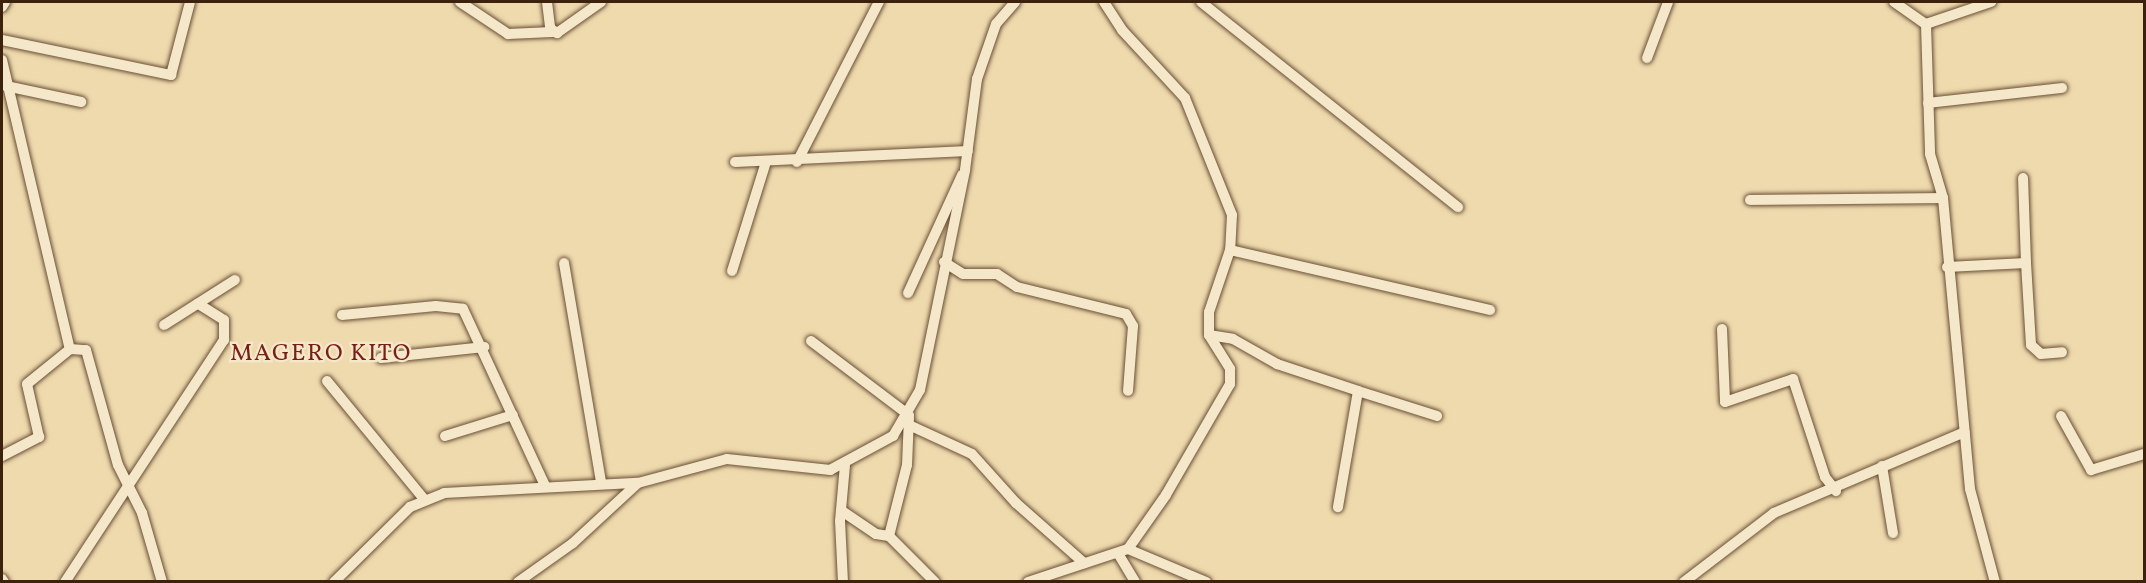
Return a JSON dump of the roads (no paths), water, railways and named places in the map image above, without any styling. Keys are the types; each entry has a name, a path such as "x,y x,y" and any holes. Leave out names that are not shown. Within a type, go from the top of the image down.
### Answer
{"street":[{"path":"2,7 5,2"},
{"path":"2,40 171,75 190,2"},
{"path":"460,2 508,34 552,32 601,2"},
{"path":"547,2 552,32"},
{"path":"797,162 879,2"},
{"path":"889,536 907,465 909,420 920,390 944,262 965,170 977,79 996,24 1015,2"},
{"path":"1104,2 1122,30 1185,98 1226,192 1232,215 1230,250 1209,312 1209,335 1230,369 1226,394 1124,552"},
{"path":"1201,2 1458,207"},
{"path":"1647,58 1668,2"},
{"path":"1894,2 1926,24"},
{"path":"1926,24 1991,2"},
{"path":"1926,24 1930,154 1943,198 1947,267 1970,489 1995,582"},
{"path":"2,60 6,86 70,349"},
{"path":"6,86 81,102"},
{"path":"1928,103 2062,88"},
{"path":"735,162 797,162 968,151"},
{"path":"732,271 766,162"},
{"path":"908,293 965,170"},
{"path":"2023,178 2031,345 2042,354 2062,351"},
{"path":"1750,200 1943,198"},
{"path":"1230,250 1490,310"},
{"path":"944,262 963,274 997,273 1017,287 1126,314 1133,326 1128,391"},
{"path":"1947,267 2026,262"},
{"path":"564,263 601,482"},
{"path":"164,325 235,280"},
{"path":"65,582 225,340 224,320 198,304"},
{"path":"342,315 455,306 469,315 545,486"},
{"path":"1722,329 1725,402 1793,379 1825,477 1836,491"},
{"path":"1209,335 1224,335 1277,364 1437,416"},
{"path":"812,341 909,420 972,454 1016,503 1084,563"},
{"path":"381,358 484,347"},
{"path":"2,456 39,437 26,387 70,349 82,348 92,359 127,489 142,513 162,582"},
{"path":"327,381 423,498"},
{"path":"1338,507 1358,391"},
{"path":"445,436 513,415"},
{"path":"2061,416 2091,470 2145,454"},
{"path":"334,582 423,498 477,489 601,482 638,483 727,459 812,471 845,465 879,447 909,420"},
{"path":"1684,582 1774,513 1836,491 1846,480 1965,432"},
{"path":"843,582 842,511 845,465"},
{"path":"1882,466 1893,533"},
{"path":"518,582 573,543 638,483"},
{"path":"842,511 876,534 889,536 935,582"},
{"path":"1124,552 1135,582"},
{"path":"1028,582 1124,552 1206,582"}],"district":[{"name":"MAGERO KITO","path":"321,355"}]}
